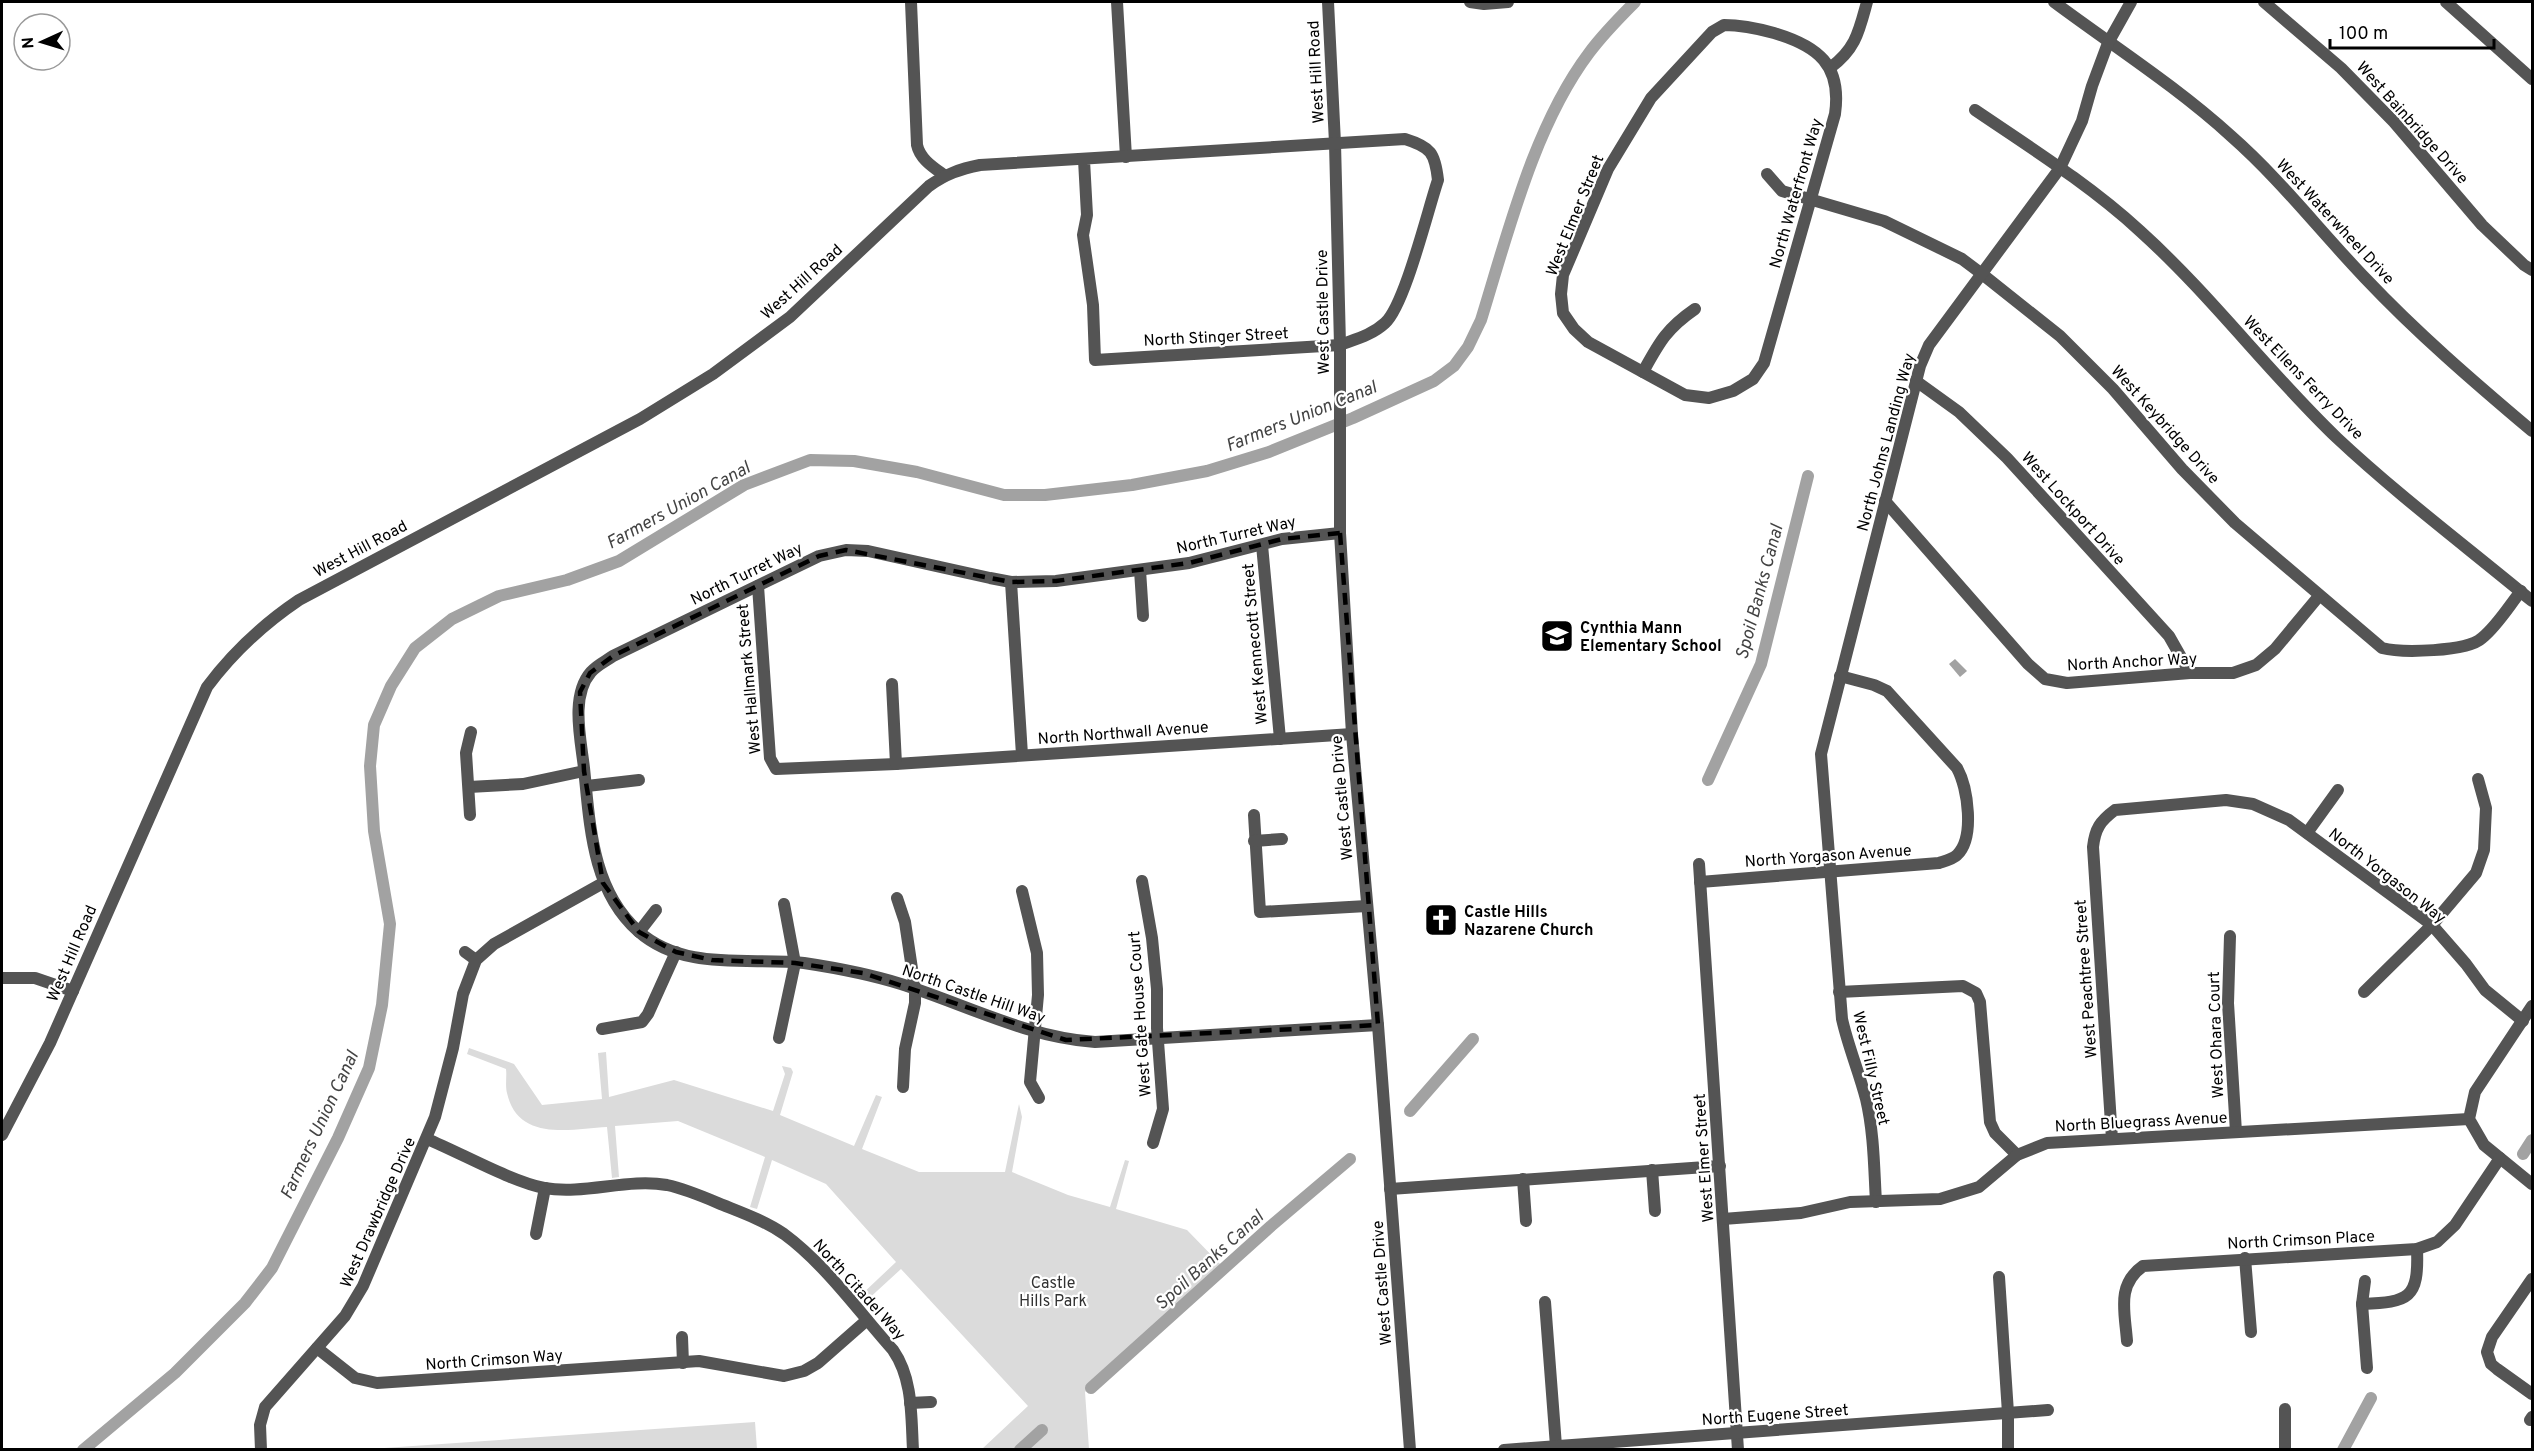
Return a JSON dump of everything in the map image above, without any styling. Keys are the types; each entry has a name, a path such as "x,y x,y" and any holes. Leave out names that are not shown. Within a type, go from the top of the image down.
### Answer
{"street":[{"path":"911,2 916,145 918,152 926,162 944,175"},
{"path":"1117,2 1126,157"},
{"name":"West Hill Road","path":"2,1135 28,1087 73,991 207,687 235,651 259,629 298,600 640,419 713,374 790,318 872,239 944,175 980,165 1335,143 1328,2"},
{"path":"1470,2 1485,4 1508,2"},
{"path":"1830,68 1843,58 1855,42 1867,2"},
{"name":"West Waterwheel Drive","path":"2054,2 2108,43 2164,81 2232,136 2286,189 2363,276 2415,330 2532,431"},
{"name":"North Johns Landing Way","path":"1829,871 1821,754 1920,366 1929,345 2060,168 2082,121 2108,43 2131,2"},
{"name":"West Bainbridge Drive","path":"2264,2 2341,68 2394,122 2482,225 2532,270"},
{"path":"2446,2 2532,79"},
{"name":"West Elmer Street","path":"1642,372 1588,342 1574,329 1563,313 1561,294 1563,275 1608,169 1651,98 1712,32 1724,25 1743,24 1794,39 1811,48 1830,68"},
{"name":"North Waterfront Way","path":"1642,372 1685,395 1709,398 1733,391 1753,379 1764,363 1837,106 1836,84 1830,68"},
{"name":"West Ellens Ferry Drive","path":"1975,110 2060,168 2139,230 2193,282 2285,386 2338,438 2532,601"},
{"name":"North Stinger Street","path":"1084,160 1087,215 1083,235 1093,305 1095,360 1340,345 1370,334 1387,322 1399,303 1438,180 1436,160 1425,145 1405,140 1335,143"},
{"name":"West Castle Drive","path":"1335,143 1341,415 1340,533 1352,734 1378,1025 1410,1449"},
{"name":"West Keybridge Drive","path":"1767,174 1782,190 1892,224 1962,259 1982,274 2060,336 2113,389 2182,469 2228,515 2372,642 2382,648 2395,652 2458,647 2482,639 2521,591"},
{"path":"1642,372 1664,335 1674,324 1695,309"},
{"name":"West Lockport Drive","path":"1916,381 1959,412 2007,458 2169,636 2190,674"},
{"name":"North Anchor Way","path":"1885,501 2028,664 2045,679 2067,683 2233,673 2256,665 2275,649 2319,596"},
{"name":"North Turret Way","path":"603,883 594,850 579,718 580,692 590,673 613,656 819,556 846,550 867,551 1011,582 1056,581 1190,563 1299,536 1340,533"},
{"name":"West Kennecott Street","path":"1262,545 1280,739"},
{"path":"1140,570 1143,616"},
{"path":"1011,582 1022,755"},
{"name":"West Hallmark Street","path":"758,586 770,758 776,769"},
{"name":"North Yorgason Avenue","path":"1700,882 1939,863 1956,856 1966,841 1967,811 1965,782 1957,768 1887,691 1840,676"},
{"path":"891,684 896,764"},
{"path":"470,815 466,753 471,732"},
{"name":"North Northwall Avenue","path":"776,769 896,764 1352,734"},
{"path":"469,787 523,784 584,771"},
{"path":"2364,992 2432,925 2476,873 2484,850 2486,808 2478,779"},
{"path":"586,786 639,780"},
{"name":"North Yorgason Way","path":"2307,833 2338,790"},
{"name":"North Yorgason Way","path":"2103,818 2115,810 2124,808 2226,800 2253,804 2289,820 2432,925 2485,990 2523,1021"},
{"path":"1254,815 1260,912 1367,906"},
{"name":"West Peachtree Street","path":"2103,818 2095,831 2093,847 2112,1139"},
{"path":"1254,841 1282,839"},
{"name":"West Elmer Street","path":"1699,864 1738,1449"},
{"name":"West Filly Street","path":"1829,871 1839,992 1848,1045 1865,1098 1870,1125 1876,1202"},
{"name":"West Gate House Court","path":"1142,881 1157,989 1157,1039 1162,1109 1153,1143"},
{"name":"North Castle Hill Way","path":"603,883 619,909 639,932 676,952 712,960 795,963 862,973 915,989 1034,1033 1066,1040 1095,1042 1378,1025"},
{"name":"West Drawbridge Drive","path":"261,1449 260,1425 266,1407 345,1316 357,1298 427,1139 453,1048 463,994 476,960 494,944 603,883"},
{"path":"1022,891 1037,953 1038,995 1030,1082 1039,1098"},
{"path":"897,898 905,922 915,989 915,1003 905,1049 903,1087"},
{"path":"779,1038 795,963 784,904"},
{"path":"639,932 656,910"},
{"name":"West Ohara Court","path":"2230,936 2228,1003 2236,1132"},
{"path":"465,952 476,960"},
{"path":"602,1029 642,1022 648,1014 676,952"},
{"path":"2,978 35,978 73,991"},
{"path":"1839,992 1963,986 1976,993 1980,1002 1990,1122 1995,1133 2017,1155"},
{"path":"2532,1006 2475,1092 2469,1119 2484,1145 2532,1184"},
{"name":"North Bluegrass Avenue","path":"1723,1219 1801,1213 1850,1202 1940,1198 1979,1187 2017,1155 2047,1143 2469,1119"},
{"name":"North Citadel Way","path":"427,1139 523,1181 545,1188 666,1185 701,1196 769,1225 799,1246 867,1320 903,1364 907,1376 913,1449"},
{"name":"North Crimson Place","path":"2127,1341 2124,1298 2126,1285 2132,1274 2143,1266 2246,1258 2417,1250 2437,1242 2455,1225 2500,1158"},
{"path":"1390,1189 1720,1166"},
{"path":"1652,1170 1655,1211"},
{"path":"1523,1179 1526,1221"},
{"path":"536,1234 545,1188"},
{"path":"2362,1304 2395,1302 2407,1297 2418,1277 2417,1250"},
{"path":"2246,1258 2251,1332"},
{"path":"1999,1278 2008,1413 2008,1449"},
{"path":"2532,1278 2492,1337 2487,1352 2491,1364 2497,1370 2532,1394"},
{"path":"2365,1281 2362,1304 2367,1368"},
{"path":"1545,1302 1556,1446"},
{"name":"North Crimson Way","path":"317,1348 355,1378 377,1383 699,1361 784,1376 804,1371 818,1363 867,1320"},
{"path":"681,1336 683,1363"},
{"path":"910,1403 931,1402"},
{"path":"2285,1409 2285,1449"},
{"name":"North Eugene Street","path":"1504,1449 2048,1410"}],"highlighted area":[{"path":"1340,533 1378,1025 1066,1040 863,973 795,963 712,960 676,952 639,932 603,883 584,771 580,692 590,673 613,656 819,556 846,550 1011,582 1056,581 1189,563 1282,539"}],"green space":[{"name":"Castle Hills Park","path":"469,1048 514,1064 542,1105 602,1099 598,1053 606,1052 609,1097 674,1080 773,1111 785,1074 782,1066 791,1068 793,1072 780,1115 854,1146 876,1095 882,1097 862,1149 919,1172 1005,1172 1019,1104 1022,1117 1012,1172 1068,1195 1110,1207 1125,1160 1129,1161 1116,1209 1187,1230 1223,1267 1085,1392 1089,1449 982,1449 1028,1406 901,1269 865,1302 860,1296 896,1262 826,1184 772,1160 757,1209 750,1207 765,1157 678,1121 615,1126 619,1177 612,1178 607,1127 562,1130 534,1126 522,1119 513,1109 507,1093 506,1069 467,1054"},
{"path":"755,1422 757,1449 370,1449"}],"shaded area":[{"path":"1955,659 1967,671 1960,677 1949,664"}],"waterway":[{"name":"Farmers Union Canal","path":"83,1450 175,1373 245,1303 272,1268 338,1138 369,1068 382,1005 390,924 374,831 370,766 374,725 391,686 415,648 452,619 499,596 567,580 619,561 744,485 810,460 854,461 917,472 1004,495 1045,495 1132,485 1207,471 1269,452 1353,418 1434,381 1454,366 1468,347 1481,320 1524,181 1553,113 1589,53 1635,2"},
{"name":"Spoil Banks Canal","path":"1708,780 1761,664 1808,476"},
{"path":"1410,1111 1473,1039"},
{"path":"2523,1154 2532,1140"},
{"name":"Spoil Banks Canal","path":"1091,1388 1271,1226 1350,1159"},
{"path":"2343,1450 2371,1398"},
{"path":"1020,1450 1042,1430"}],"place":[{"name":"Cynthia Mann Elementary School","path":"1557,636"},
{"name":"Castle Hills Nazarene Church","path":"1441,920"}]}
